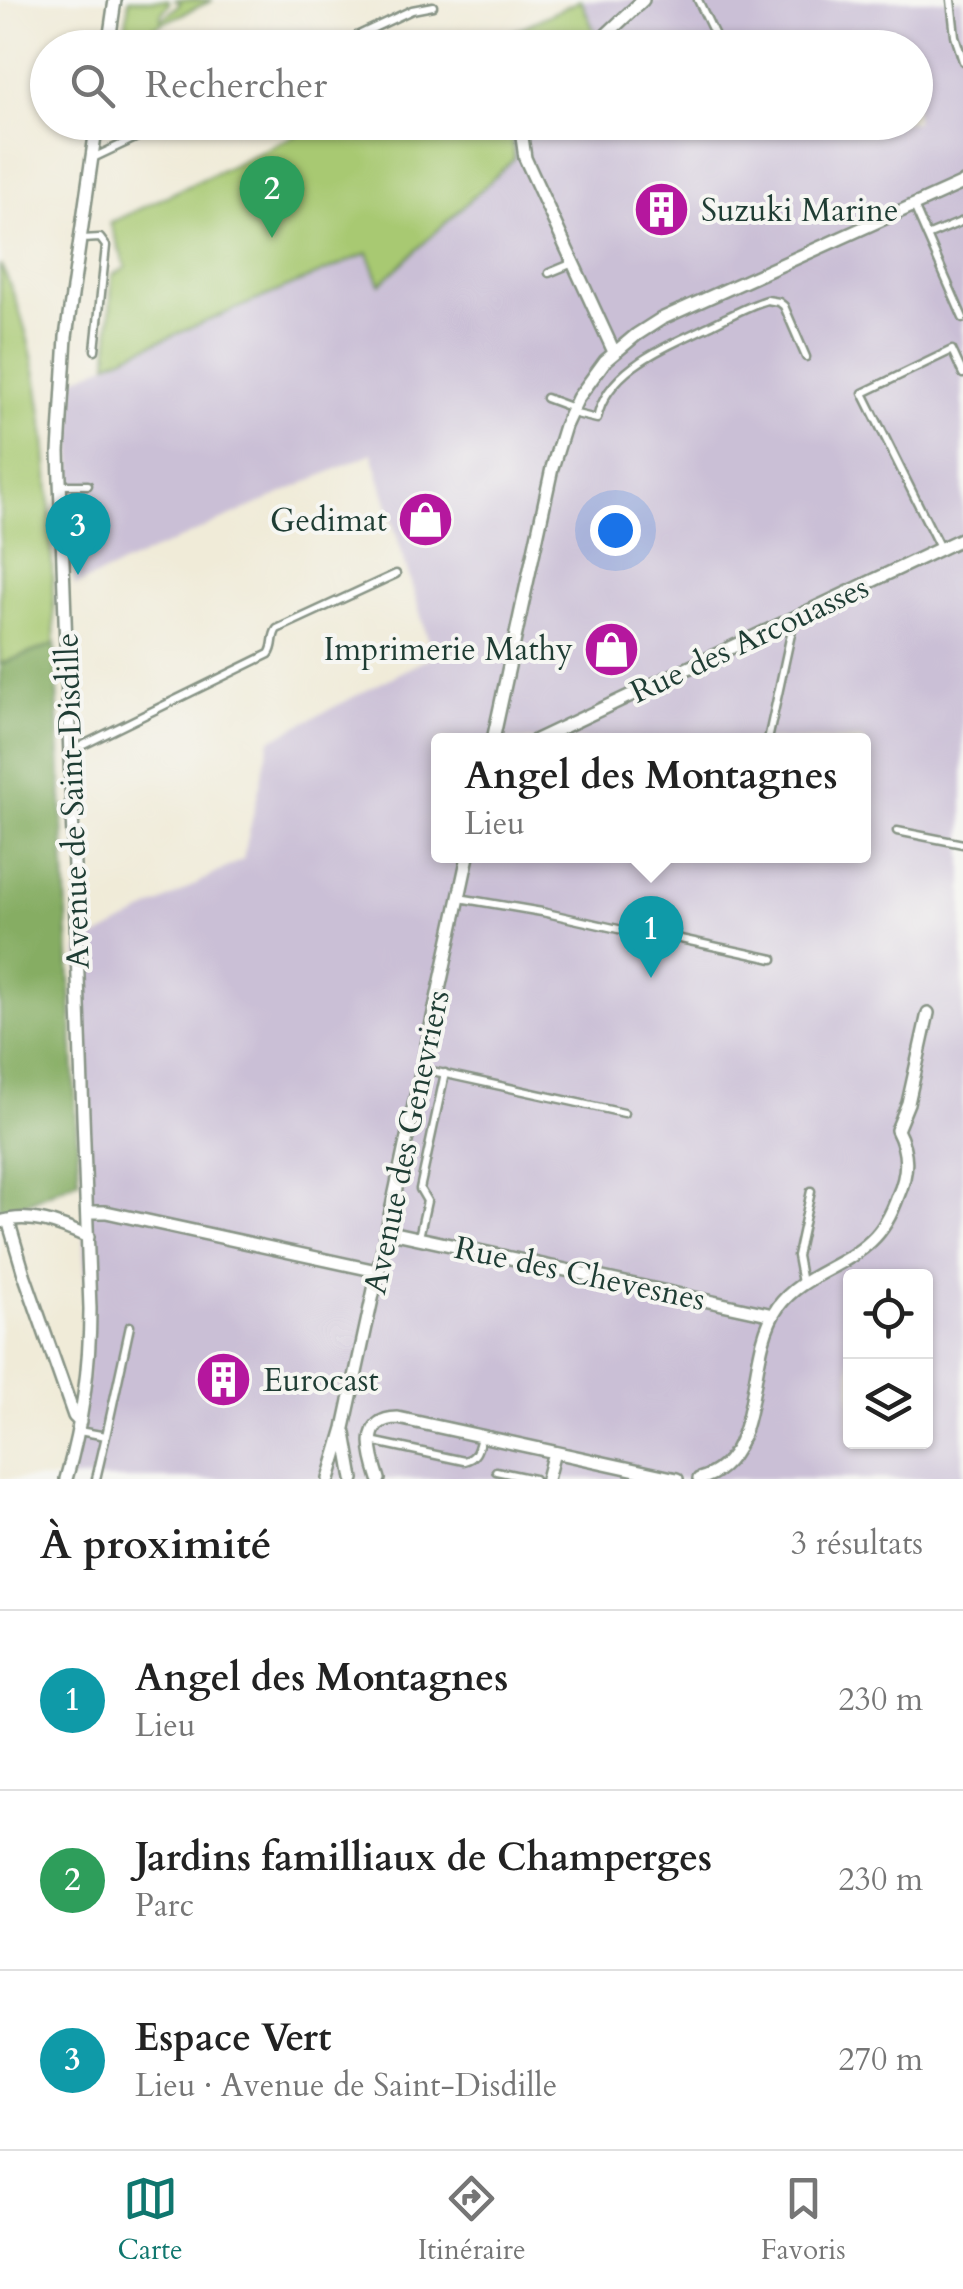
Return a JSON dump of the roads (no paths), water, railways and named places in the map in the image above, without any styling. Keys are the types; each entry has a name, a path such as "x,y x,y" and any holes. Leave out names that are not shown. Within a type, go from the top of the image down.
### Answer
{"street":[{"path":"111,30 115,0"},
{"path":"611,30 643,0"},
{"name":"Avenue de Saint-Disdille","path":"66,1479 87,1376 90,1322 59,485 60,423 64,354 94,140"},
{"path":"522,140 525,158 614,352"},
{"path":"495,733 552,468 572,410 587,384 614,352 636,334 675,313 963,182"},
{"name":"Rue des Arcouasses","path":"551,733 963,538"},
{"name":"Avenue des Genevriers","path":"329,1479 344,1428 466,863"},
{"path":"699,1479 725,1466 740,1445 764,1338 773,1315 802,1284 861,1250 888,1219 907,1167 905,1148 897,1130 908,1103 928,1013"},
{"path":"87,1212 101,1211 378,1271"},
{"path":"79,1426 4,1221 46,1222 88,1237"},
{"name":"Rue des Chevesnes","path":"386,1231 773,1315"},
{"path":"380,1479 371,1441 376,1425 393,1417 677,1479"},
{"name":"Avenue des Genevriers","path":"344,1428 353,1479"},
{"path":"548,1479 554,1452"}],"lane":[{"path":"698,0 712,30"},
{"path":"951,0 955,36 963,61"},
{"path":"369,30 412,10 433,6"},
{"path":"92,158 130,140"},
{"path":"913,205 963,318"},
{"path":"927,236 963,220"},
{"path":"80,239 100,238 106,246 95,350"},
{"path":"550,273 573,262"},
{"path":"546,398 598,419 606,395 635,366 667,346 767,300 784,306 806,357"},
{"path":"940,548 864,393 952,350 963,374"},
{"path":"59,485 88,485"},
{"path":"71,750 269,654 277,629 396,574"},
{"path":"769,733 794,618"},
{"path":"897,830 963,844"},
{"path":"459,898 774,960"},
{"path":"422,1068 624,1113"},
{"path":"419,1238 427,1202 420,1188 445,1074"},
{"path":"802,1284 797,1256 810,1191"},
{"path":"96,1479 130,1326"},
{"path":"79,1426 106,1436"},
{"path":"371,1441 464,1461 476,1453 481,1436"},
{"path":"496,1470 534,1479"}],"place":[{"name":"Suzuki Marine","path":"662,210"},
{"name":"Jardins familliaux de Champerges","path":"272,238"},
{"name":"Gedimat","path":"426,520"},
{"name":"Espace Vert","path":"78,575"},
{"name":"Imprimerie Mathy","path":"612,649"},
{"name":"Angel des Montagnes","path":"651,978"},
{"name":"Eurocast","path":"224,1380"}]}
